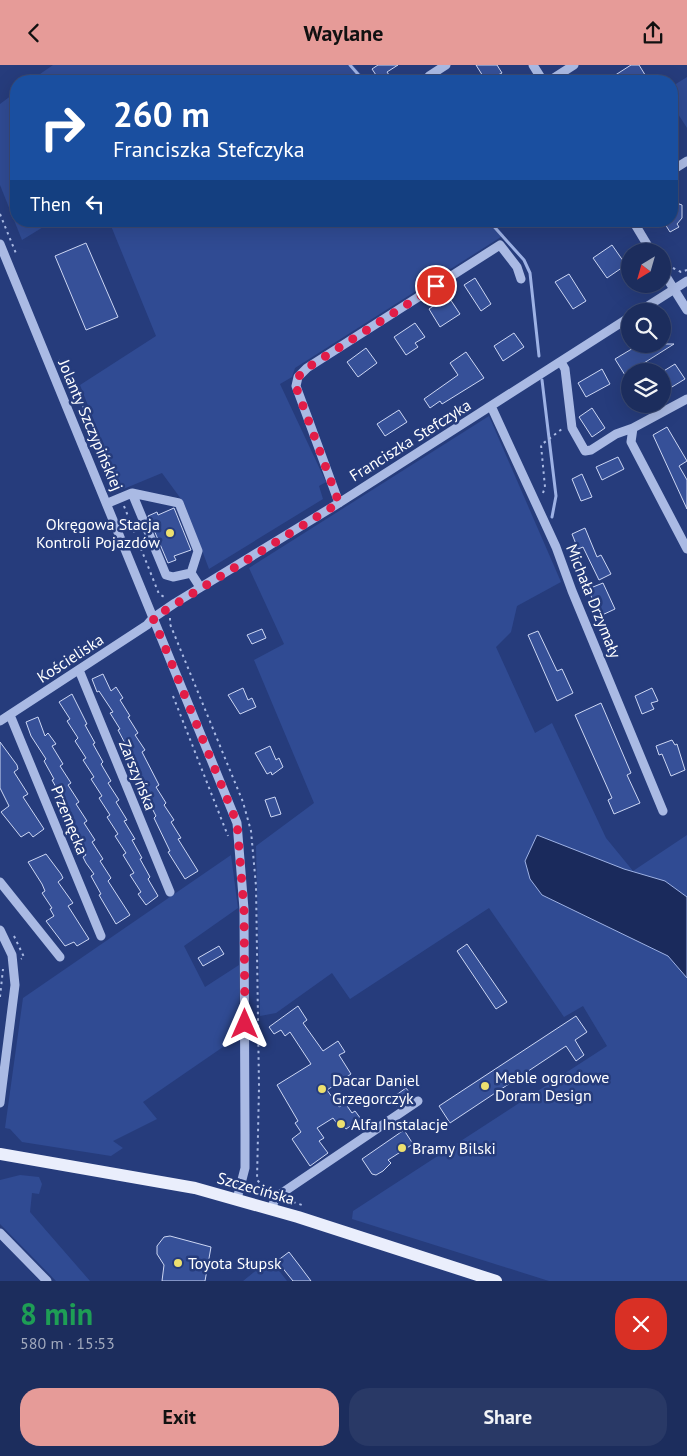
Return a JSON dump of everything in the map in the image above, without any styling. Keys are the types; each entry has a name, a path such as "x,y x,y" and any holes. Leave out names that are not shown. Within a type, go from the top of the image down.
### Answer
{"main road":[{"name":"Szczecińska","path":"0,1155 154,1179 237,1199 496,1281"}],"street":[{"path":"431,75 446,65"},
{"path":"558,75 574,65"},
{"path":"637,227 646,243"},
{"name":"Jolanty Szczypińskiej","path":"0,244 108,503 153,618 234,809 239,832 244,909 245,1168 237,1199"},
{"path":"339,503 296,387 298,377 307,368 500,245 518,267 521,279"},
{"path":"652,303 687,281"},
{"path":"671,284 687,310"},
{"name":"Franciszka Stefczyka","path":"153,618 200,587 339,503 621,323"},
{"path":"561,362 565,369 572,429 580,446 585,451 687,399"},
{"name":"Michała Drzymały","path":"491,406 556,547 572,591 664,811"},
{"path":"633,428 631,442 687,549"},
{"path":"108,503 132,493 179,503 198,551 191,573"},
{"path":"132,493 166,575 182,576 191,573"},
{"path":"191,573 200,587"},
{"name":"Kościeliska","path":"0,721 147,625 153,618"},
{"name":"Zarszyńska","path":"79,670 170,892"},
{"name":"Przemęcka","path":"10,715 101,937"},
{"path":"0,882 60,957"},
{"path":"0,930 12,955 15,985 0,1103"},
{"path":"270,1209 276,1197 418,1101"},
{"path":"0,1233 47,1281"}],"path":[{"path":"0,214 20,264"},
{"path":"671,264 676,270 687,270"},
{"path":"57,357 84,408 159,594 164,598 170,596"},
{"path":"535,501 545,487 542,447 552,437"},
{"path":"170,688 222,816 228,839"},
{"path":"0,997 3,974"}],"shaded area":[{"path":"53,65 353,65 362,75 39,75"},
{"path":"687,77 687,128 678,114 678,83"},
{"path":"10,96 10,210 0,185 0,104"},
{"path":"17,227 43,227 22,240"},
{"path":"111,227 497,227 504,235 295,368 292,377 280,384 326,482 319,486 323,499 209,569 184,503 162,473 121,490 80,385 156,336"},
{"path":"489,416 561,582 517,606 511,632 496,647 535,733 552,723 606,838 633,871 687,835 687,897 665,881 624,869 542,895 668,956 687,978 687,1281 549,1281 352,1219 353,1211 607,1046 583,1006 564,1017 489,908 350,999 332,973 276,1013 260,1016 256,846 314,803 254,660 284,644 249,568"},
{"path":"537,835 624,869 665,881 687,897 687,978 668,956 542,895 530,879 525,861"},
{"path":"231,855 238,908 184,946 205,987 239,965 239,1036 143,1102 157,1119 113,1141 123,1148 111,1156 22,1142 10,1129 5,1128 23,998"},
{"path":"20,1175 39,1177 42,1184 39,1194 32,1193 30,1212 90,1281 56,1281 0,1224 0,1180"},
{"path":"270,1259 287,1281 243,1281"}],"building":[{"path":"378,65 398,65 387,72 389,75 376,75 372,69"},
{"path":"476,65 497,65 502,73 498,75 482,75"},
{"path":"631,65 639,65 645,75 615,75"},
{"path":"678,204 682,205 682,218 678,223"},
{"path":"678,226 679,227 670,232 667,227"},
{"path":"86,243 118,317 86,330 55,256"},
{"path":"612,245 621,258 621,268 607,278 593,258"},
{"path":"569,274 586,301 573,309 555,282"},
{"path":"475,278 491,304 481,311 464,285"},
{"path":"448,296 460,314 440,327 429,309"},
{"path":"415,323 425,337 415,343 418,347 406,355 394,337"},
{"path":"514,333 524,347 503,361 494,346"},
{"path":"366,348 377,363 358,377 347,362"},
{"path":"466,352 484,378 442,404 440,401 430,408 424,399 458,375 450,363"},
{"path":"625,353 660,353 644,363 621,363 621,369 615,359"},
{"path":"675,364 685,379 671,388 671,366"},
{"path":"602,369 610,384 586,397 578,383"},
{"path":"592,408 605,428 592,437 579,417"},
{"path":"399,410 407,422 385,436 377,424"},
{"path":"667,427 687,461 679,466 687,480 687,509 653,435"},
{"path":"618,457 624,469 602,480 596,467"},
{"path":"582,474 592,497 581,501 572,479"},
{"name":"Okręgowa Stacja Kontroli Pojazdów","path":"174,508 191,550 174,556 176,560 168,563 148,516 157,512 158,515"},
{"path":"585,528 597,557 601,555 611,574 599,580 583,547 578,549 572,534"},
{"path":"603,583 615,609 600,616 588,589"},
{"path":"262,629 266,638 252,644 247,635"},
{"path":"538,631 557,671 562,669 573,693 557,701 528,635"},
{"path":"103,674 111,691 116,687 123,698 120,700 138,733 135,735 145,750 142,752 159,785 156,787 166,803 164,805 174,820 171,822 181,838 178,839 198,871 185,879 168,852 170,851 154,818 156,816 139,783 141,781 125,748 127,747 118,730 120,729 110,713 113,712 99,691 97,692 92,679"},
{"path":"243,688 248,700 252,698 256,707 240,714 228,695"},
{"path":"652,688 658,701 651,703 654,709 642,714 635,696"},
{"path":"72,694 95,743 93,744 103,762 101,764 111,781 108,783 119,800 116,802 127,820 124,821 135,839 132,840 150,877 148,879 158,896 146,905 138,894 141,892 130,875 134,873 123,855 126,853 115,836 118,834 107,817 110,815 99,798 102,796 91,779 94,777 83,760 86,758 75,741 78,738 67,721 70,719 59,702"},
{"path":"601,703 631,773 627,775 640,803 614,814 608,800 612,798 575,715"},
{"path":"38,717 45,736 48,733 56,744 52,746 63,764 60,766 71,783 68,785 79,802 76,804 87,821 84,823 95,840 92,842 103,859 100,861 111,878 108,881 130,915 116,924 99,895 101,894 91,876 94,874 86,863 83,857 86,855 75,838 78,836 67,818 70,817 59,799 62,798 44,761 46,759 31,736 26,722"},
{"path":"672,740 675,745 677,744 685,770 671,776 662,754 659,755 656,746"},
{"path":"0,742 17,765 18,769 14,772 28,794 23,797 44,829 33,837 29,832 21,837 1,812 9,806 0,788"},
{"path":"270,746 276,760 279,758 283,767 272,775 271,772 267,774 255,753"},
{"path":"275,797 281,814 271,817 265,800"},
{"path":"46,854 61,874 63,878 58,882 73,903 68,906 89,939 77,946 74,942 65,946 46,921 54,916 50,909 52,908 42,893 45,891 42,884 28,862"},
{"path":"467,944 507,1002 496,1009 457,951"},
{"path":"219,946 224,954 203,966 198,958"},
{"path":"298,1006 307,1020 303,1023 323,1051 338,1041 345,1052 339,1055 351,1074 327,1090 339,1107 345,1103 352,1113 355,1111 361,1119 346,1129 344,1126 340,1128 333,1118 317,1128 324,1138 319,1141 328,1153 310,1166 292,1139 301,1132 295,1123 298,1121 277,1085 311,1064 290,1032 285,1036 281,1030 274,1034 269,1027"},
{"path":"576,1016 587,1032 575,1040 584,1055 576,1061 566,1046 450,1123 439,1106"},
{"path":"406,1088 412,1096 396,1106 392,1098"},
{"path":"404,1130 413,1144 388,1160 391,1163 383,1171 376,1175 372,1174 362,1159"},
{"path":"170,1236 211,1247 205,1281 162,1281 164,1265 157,1254 157,1246 164,1237"},
{"path":"289,1252 311,1281 293,1281 277,1261"}],"waterway":[{"path":"350,65 359,75"},
{"path":"494,227 524,260 530,273 539,356"},
{"path":"542,380 556,496 552,517"}],"place":[{"name":"Okręgowa Stacja Kontroli Pojazdów","path":"170,533"},
{"name":"Meble ogrodowe Doram Design","path":"485,1086"},
{"name":"Dacar Daniel Grzegorczyk","path":"322,1089"},
{"name":"Alfa Instalacje","path":"341,1124"},
{"name":"Bramy Bilski","path":"402,1148"},
{"name":"Toyota Słupsk","path":"178,1263"}],"route":[{"path":"245,1024 243,879 234,809 153,618 339,503 331,486 296,387 298,377 307,368 436,286"}]}
